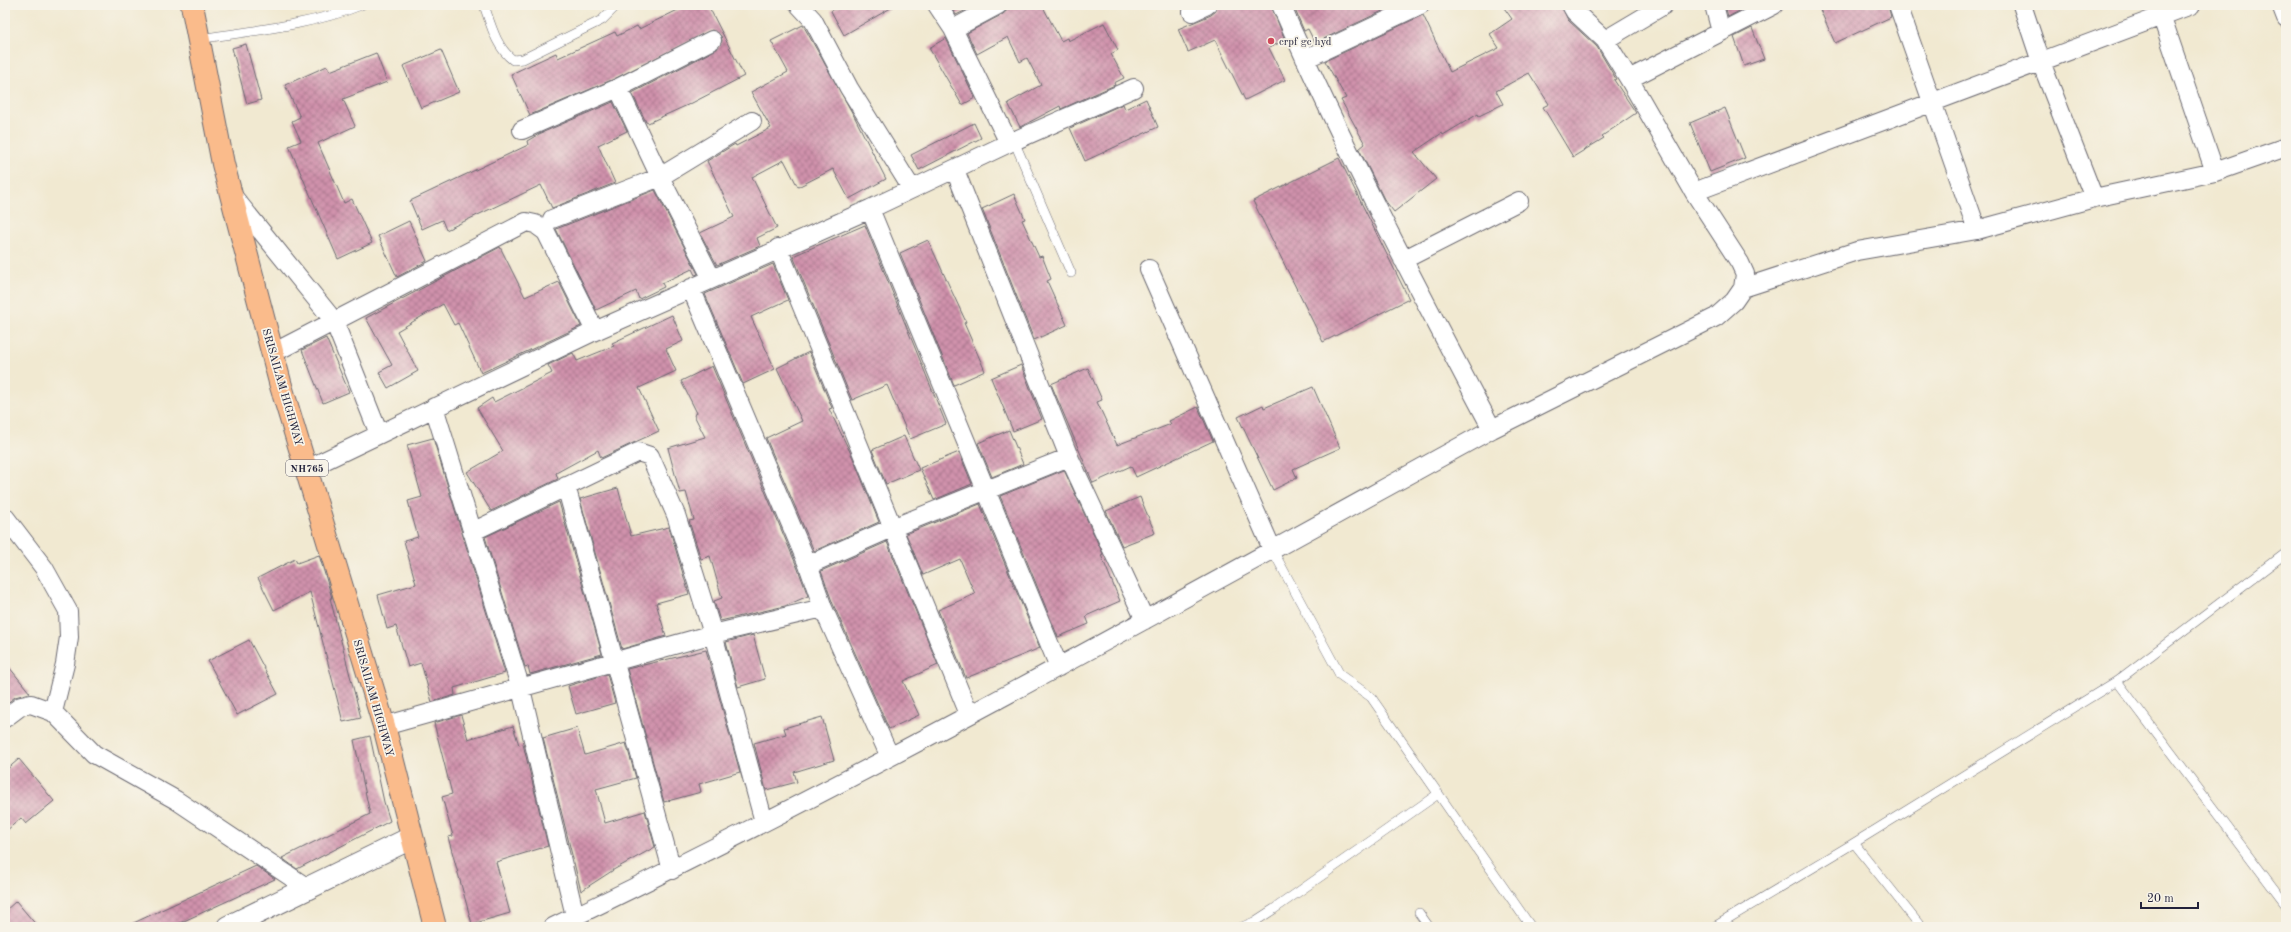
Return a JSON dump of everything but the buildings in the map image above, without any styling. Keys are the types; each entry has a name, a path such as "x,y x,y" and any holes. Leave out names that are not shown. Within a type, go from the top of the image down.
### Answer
{"highway":[{"name":"SRISAILAM HIGHWAY","path":"192,5 231,192 273,353 384,726 411,838 435,927"}],"street":[{"path":"799,5 813,20 850,88 912,190"},
{"path":"937,5 953,29 1012,142"},
{"path":"953,29 998,5"},
{"path":"1281,5 1305,59 1403,260 1492,429"},
{"path":"1305,59 1420,5"},
{"path":"553,927 672,870 890,757 1145,620 1492,429 1716,317 1734,301 1743,288 1745,274 1740,263 1694,192 1605,40 1575,12 1571,5"},
{"path":"1605,40 1664,5"},
{"path":"1714,5 1721,32"},
{"path":"1628,79 1774,5"},
{"path":"1898,5 1978,230"},
{"path":"2022,5 2041,62 2094,198"},
{"path":"1694,192 2041,62 2160,10 2191,5"},
{"path":"2281,5 2286,18"},
{"path":"2160,10 2215,172"},
{"path":"522,130 618,88 712,40"},
{"path":"618,88 660,177 712,279"},
{"path":"307,469 595,331 778,248 870,209 1012,142 1134,88"},
{"path":"552,219 660,177 752,121"},
{"path":"1743,288 1857,251 1978,230 2094,198 2215,172 2286,147"},
{"path":"955,170 1069,457 1145,620"},
{"path":"231,192 334,321 379,434"},
{"path":"1403,260 1519,201"},
{"path":"870,209 1059,666"},
{"path":"273,353 526,222 535,224 546,232 595,331"},
{"path":"778,248 969,714"},
{"path":"1149,269 1272,550"},
{"path":"691,288 808,565 823,608 890,757"},
{"path":"434,407 521,689 575,916"},
{"path":"472,532 638,452 650,456 676,515 713,634 764,822"},
{"path":"808,565 892,528 1069,457"},
{"path":"566,486 672,870"},
{"path":"5,517 44,568 68,611 69,637 65,664 53,712"},
{"path":"384,726 521,689 713,634 823,608"},
{"path":"5,718 21,706 31,704 53,712 94,754 176,800 306,887"},
{"path":"228,927 306,887 411,838"}],"lane":[{"path":"200,39 275,27 361,5"},
{"path":"484,5 496,39 504,53 513,60 523,60 602,20 617,5"},
{"path":"1012,142 1071,273"},
{"path":"1272,550 1340,675 1370,697 1531,927"},
{"path":"1714,927 1854,843 2117,681 2286,553"},
{"path":"2117,681 2286,904"},
{"path":"1242,927 1254,922 1274,909 1438,794"},
{"path":"1854,843 1921,927"},
{"path":"1419,913 1429,927"}],"place":[{"name":"crpf gc hyd","path":"1271,41"}]}
